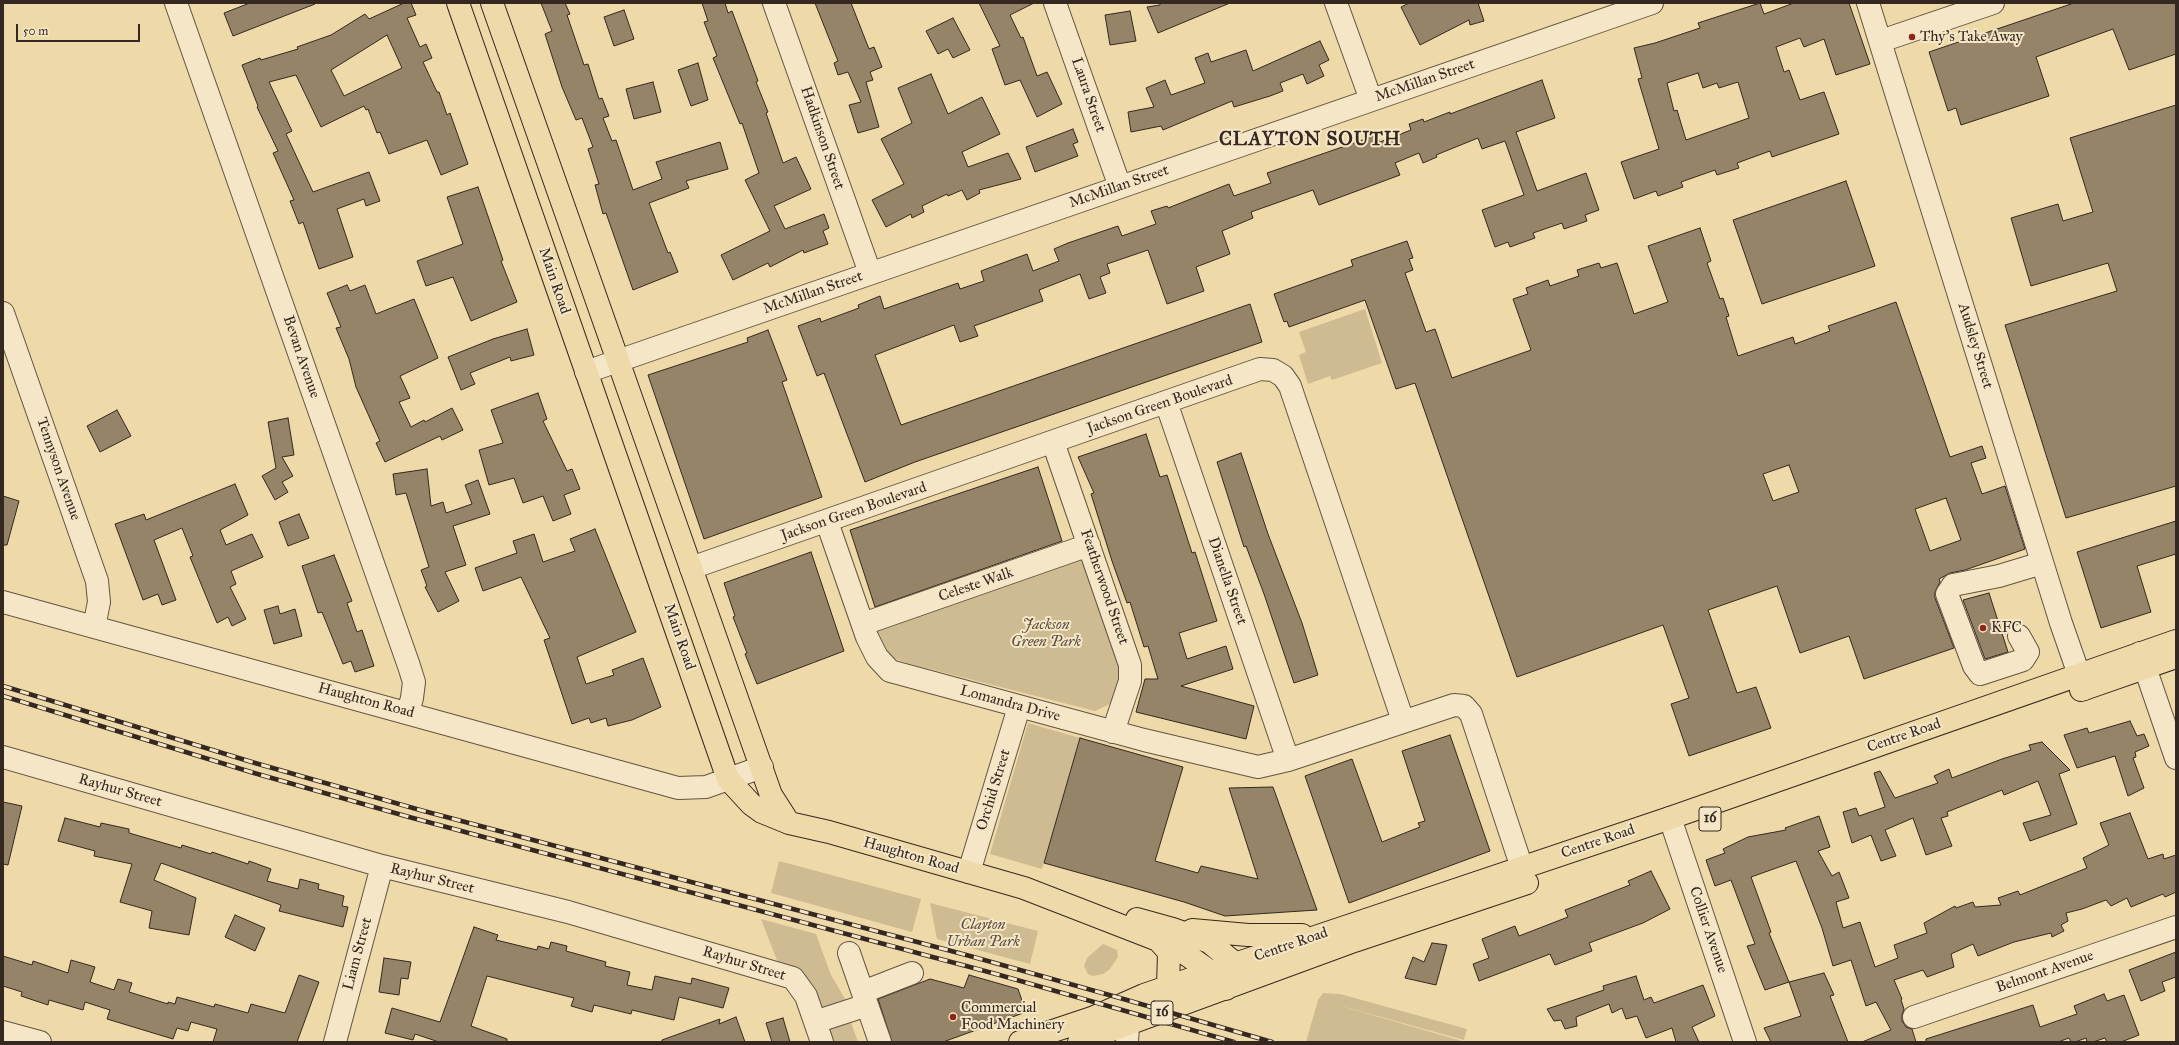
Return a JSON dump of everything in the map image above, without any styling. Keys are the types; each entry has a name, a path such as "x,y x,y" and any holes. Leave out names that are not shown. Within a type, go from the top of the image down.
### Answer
{"main road":[{"name":"Main Road","path":"458,3 728,779"},
{"path":"492,3 775,804 789,823"},
{"path":"479,67 511,56"},
{"path":"630,495 661,484"},
{"name":"Centre Road","path":"1088,1034 1144,995 1211,972 1235,978 1354,941 1672,825 2142,661 2176,641"},
{"name":"Centre Road","path":"2142,661 2176,657"},
{"name":"Haughton Road","path":"728,779 751,804 762,812 789,823 829,832 1024,888 1032,892 1166,934 1209,942 1235,978"},
{"name":"Centre Road","path":"1020,1042 1088,1034 1127,1033 1321,935 1522,868 1672,825"},
{"path":"1168,987 1169,952 1166,934 1321,935"},
{"name":"Haughton Road","path":"1166,934 1187,955 1211,972"}],"street":[{"name":"Bevan Avenue","path":"176,3 409,666 414,682 408,712"},
{"name":"Hadkinson Street","path":"774,3 870,274"},
{"name":"Laura Street","path":"1055,3 1120,187"},
{"path":"1336,3 1371,100"},
{"name":"McMillan Street","path":"586,372 1371,100 1621,8 1652,3"},
{"name":"Audsley Street","path":"1868,3 2042,563 2081,682"},
{"path":"1881,41 1993,3"},
{"name":"Tennyson Avenue","path":"3,313 97,581 99,602 94,627"},
{"name":"Jackson Green Boulevard","path":"691,568 828,522 853,511 1260,369 1273,370 1283,376 1292,394 1403,721"},
{"name":"Dianella Street","path":"1166,402 1288,760"},
{"name":"Featherwood Street","path":"1053,442 1130,665 1130,681 1113,732"},
{"name":"Lomandra Drive","path":"828,522 863,624 877,657 890,671 1113,732 1258,767 1288,760 1454,705 1464,706 1471,714 1522,868"},
{"name":"Celeste Walk","path":"863,624 1089,545"},
{"path":"2019,636 2028,652 2023,660 1980,674 1974,666 1947,594 1953,585 1999,576 2042,563"},
{"name":"Haughton Road","path":"3,602 408,712 678,788 706,787 762,767"},
{"path":"2142,661 2176,758"},
{"name":"Orchid Street","path":"969,872 1019,707"},
{"name":"Rayhur Street","path":"3,757 382,866 568,912 793,978 806,996 819,1032"},
{"name":"Collier Avenue","path":"1672,825 1745,1042"},
{"name":"Liam Street","path":"335,1042 382,866"},
{"name":"Belmont Avenue","path":"1914,1017 2176,927"},
{"path":"849,953 880,1042"},
{"path":"819,1032 865,998 912,973"},
{"path":"3,1032 40,1042"}],"green space":[{"path":"1365,309 1382,363 1332,380 1330,376 1308,384 1299,355 1306,352 1299,332"},
{"name":"Jackson Green Park","path":"1084,555 1121,661 1120,685 1110,704 1095,711 910,664 892,658 884,652 874,627"},
{"path":"1028,723 1080,738 1042,869 990,854"},
{"path":"779,861 921,899 912,932 771,893"},
{"name":"Clayton Urban Park","path":"930,903 1038,931 1030,964 937,939"},
{"path":"761,919 816,934 831,975 848,1004 824,1015 812,984 803,973 787,964 778,963"},
{"path":"1103,944 1117,950 1118,957 1110,969 1103,974 1093,976 1088,974 1084,966 1087,958"},
{"path":"1323,993 1340,994 1467,1029 1464,1040 1327,1002 1462,1041 1306,1042 1318,1000"},
{"path":"849,1017 858,1042 833,1042 827,1027"}],"building":[{"path":"250,3 315,4 233,36 224,13"},
{"path":"404,3 411,3 416,15 407,18 420,47 426,44 432,58 423,62 437,92 439,92 447,115 450,113 468,164 441,175 427,140 389,154 380,132 377,133 368,109 366,110 364,106 321,127 296,75 269,82 292,131 286,134 313,192 369,172 380,201 366,206 364,199 337,209 353,257 319,269 303,222 299,224 290,201 294,200 273,153 278,151 257,107 258,106 242,65 260,58 261,60 298,49 297,47 331,35 365,14 369,19","holes":["387,35 402,68 344,96 331,70"]},
{"path":"541,3 565,3 570,14 567,15 584,65 588,64 599,99 602,98 609,116 603,118 612,141 616,140 633,190 662,179 656,162 720,142 728,169 686,181 689,188 649,203 668,253 670,252 678,272 633,290 606,213 603,214 595,185 599,184 588,149 593,147 582,118 576,120 562,87 545,34 552,31"},
{"path":"702,3 725,3 728,13 732,11 758,81 756,82 768,112 766,113 783,163 796,157 811,189 774,206 785,229 824,214 829,228 823,231 828,244 804,253 803,250 770,267 768,263 733,280 721,255 770,231 745,180 759,173 742,123 740,124 713,58 717,56 704,22 708,21"},
{"path":"815,3 851,3 869,49 874,47 882,67 870,72 873,80 866,82 879,127 858,133 849,105 861,102 848,72 838,75 834,63 838,61"},
{"path":"979,3 1034,3 1010,15 1021,38 1023,37 1037,76 1047,72 1062,104 1037,117 1020,80 1005,85 992,49 1000,46"},
{"path":"1160,3 1230,3 1158,33 1147,7 1160,5"},
{"path":"1409,3 1478,3 1484,21 1470,25 1469,20 1420,45 1401,7"},
{"path":"1760,3 1764,14 1794,3 1849,3 1870,64 1836,75 1824,39 1804,47 1800,38 1776,47 1784,72 1789,70 1800,100 1824,92 1839,134 1772,157 1770,151 1737,163 1739,168 1717,175 1715,170 1681,182 1683,187 1658,196 1656,191 1634,199 1621,162 1659,149 1638,79 1642,78 1634,48 1655,43 1700,28 1698,23","holes":["1698,73 1703,88 1717,83 1719,88 1738,82 1749,118 1686,140 1677,110 1674,111 1667,83"]},
{"path":"2074,3 2176,3 2176,54 2129,70 2113,29 2036,57 2049,96 1961,125 1956,108 1948,111 1929,52"},
{"path":"624,10 634,39 614,46 604,17"},
{"path":"1130,11 1136,41 1110,45 1105,15"},
{"path":"953,18 970,50 953,58 948,49 938,54 926,31"},
{"path":"1320,41 1329,60 1319,65 1324,76 1307,84 1303,74 1280,83 1283,91 1270,96 1234,107 1232,101 1163,130 1161,126 1131,132 1128,112 1154,107 1146,88 1165,80 1171,95 1205,83 1195,58 1208,53 1211,62 1246,50 1253,71"},
{"path":"698,63 708,100 691,106 678,70"},
{"path":"931,74 948,114 982,97 1000,134 962,152 968,167 1008,153 1021,179 979,190 980,193 967,200 962,190 948,196 947,194 922,206 924,212 912,218 911,214 886,227 872,200 904,184 881,139 912,123 898,88"},
{"path":"1542,80 1555,118 1516,132 1537,191 1586,173 1599,210 1585,215 1587,221 1564,229 1562,223 1533,233 1535,238 1510,247 1508,242 1495,247 1482,210 1524,195 1505,141 1482,149 1478,138 1436,155 1437,157 1423,163 1419,153 1395,163 1400,175 1319,205 1313,190 1251,212 1253,218 1222,231 1230,254 1196,267 1204,291 1167,304 1148,250 1107,264 1110,273 1100,277 1106,293 1089,299 1080,274 1039,290 1043,301 974,326 978,336 960,342 954,325 875,355 901,425 1250,304 1262,342 915,462 865,482 824,373 817,376 798,326 820,318 821,322 859,308 858,305 880,296 884,309 958,283 960,289 984,281 981,271 1027,254 1033,271 1059,261 1054,249 1068,243 1118,226 1122,236 1156,224 1151,211 1167,206 1168,208 1229,184 1234,196 1271,183 1267,173 1377,135 1380,142 1411,130 1409,124 1423,119 1424,122 1450,112 1450,114"},
{"path":"653,82 661,112 634,119 626,89"},
{"path":"2176,105 2176,486 2066,518 2005,325 2117,291 2108,263 2031,286 2011,218 2058,204 2063,221 2093,212 2070,138"},
{"path":"1073,129 1078,142 1073,144 1078,156 1035,172 1026,147"},
{"path":"1846,181 1875,266 1762,304 1733,220"},
{"path":"478,187 503,260 501,261 517,302 471,321 453,277 426,286 417,261 463,244 447,197"},
{"path":"1700,228 1711,261 1707,263 1720,299 1723,298 1729,316 1726,317 1738,356 1793,337 1795,344 1830,331 1828,326 1896,302 1950,457 1982,446 1986,458 1971,463 1982,494 2005,486 2025,549 1965,570 1950,573 1939,579 1940,582 1935,592 1935,598 1954,648 1864,679 1849,636 1800,653 1777,586 1708,610 1737,693 1756,687 1771,728 1689,756 1671,704 1689,698 1663,625 1517,677 1415,383 1396,389 1365,300 1289,327 1287,321 1284,322 1274,294 1353,266 1351,260 1407,241 1413,258 1409,259 1413,270 1405,273 1426,332 1435,329 1452,378 1531,350 1513,299 1528,294 1526,288 1548,280 1550,286 1579,276 1577,270 1599,263 1601,268 1617,263 1634,314 1668,302 1648,246","holes":["1789,465 1799,492 1773,501 1763,474","1946,498 1961,540 1930,551 1915,509"]},
{"path":"347,285 350,291 365,285 376,314 414,299 438,358 400,376 410,398 399,402 411,427 424,420 425,422 452,408 463,430 442,440 440,436 385,462 376,443 380,441 356,387 349,359 336,328 341,327 327,293"},
{"path":"527,329 534,355 511,361 510,357 470,373 475,384 461,390 448,357 493,339"},
{"path":"768,330 787,380 782,382 822,497 704,539 648,375 748,342 747,338"},
{"path":"538,393 547,419 543,421 567,471 572,469 580,489 564,495 571,514 553,521 543,496 523,503 514,478 489,485 479,450 503,443 491,410"},
{"path":"117,410 131,436 100,452 87,426"},
{"path":"288,418 294,455 282,457 293,476 282,482 288,492 275,500 262,476 276,468 268,422"},
{"path":"1146,434 1160,477 1167,475 1192,553 1195,552 1217,621 1179,633 1187,659 1226,646 1233,669 1181,686 1254,706 1246,739 1136,712 1145,679 1158,679 1148,646 1144,647 1130,602 1127,603 1091,494 1094,493 1078,457"},
{"path":"1241,453 1268,534 1302,623 1318,675 1294,683 1264,594 1246,546 1244,547 1217,462"},
{"path":"1038,467 1062,541 875,607 850,530"},
{"path":"427,469 431,506 443,502 446,513 472,504 465,485 478,480 490,514 453,526 466,565 445,572 459,601 438,612 425,587 427,586 421,570 429,567 406,493 396,495 393,474"},
{"path":"235,484 248,515 220,530 226,545 252,534 263,557 231,571 236,584 230,587 246,619 232,626 228,617 217,623 190,557 193,556 182,528 154,540 176,600 162,605 158,594 143,600 115,524 144,514 146,520"},
{"path":"3,496 19,501 7,545 3,545"},
{"path":"299,514 309,538 288,546 279,522"},
{"path":"2176,521 2176,554 2137,566 2151,612 2101,628 2077,552"},
{"path":"595,529 636,632 577,657 586,684 614,675 612,670 643,658 661,707 632,720 608,726 606,718 591,723 589,718 572,724 544,640 550,638 521,577 483,591 475,568 517,553 513,541 534,534 543,562 575,551 570,539"},
{"path":"811,552 844,651 757,684 745,654 747,653 733,617 735,616 724,583"},
{"path":"334,555 352,601 347,603 357,632 362,630 374,666 355,672 351,661 343,664 322,612 318,613 302,566"},
{"name":"KFC","path":"1989,593 2008,652 1985,659 1963,600"},
{"path":"278,606 280,614 295,609 302,636 274,644 264,610"},
{"path":"2130,721 2137,736 2144,734 2149,746 2135,752 2136,757 2133,758 2144,788 2128,796 2115,756 2077,768 2064,735 2087,728 2089,733"},
{"path":"1450,735 1490,851 1349,903 1305,776 1352,759 1382,842 1420,827 1418,823 1425,821 1402,751"},
{"path":"1080,738 1183,767 1155,861 1198,873 1201,866 1258,879 1229,788 1273,787 1317,910 1225,916 1184,902 1044,863"},
{"path":"2042,742 2070,770 2059,774 2077,824 2030,841 2023,823 2051,815 2038,781 2004,795 2002,790 1947,812 1948,816 1941,818 1952,846 1926,855 1913,818 1885,830 1896,856 1881,861 1871,835 1852,843 1843,812 1856,808 1859,816 1885,807 1874,773 1880,771 1895,798 1938,783 1934,776 1949,769 1952,778 2002,759 2031,750 2029,745"},
{"path":"3,802 22,806 8,865 3,864"},
{"path":"2130,813 2148,859 2163,854 2164,859 2176,855 2176,892 2165,897 2163,894 2131,907 2127,898 2111,906 2106,900 2066,913 2068,921 2061,925 2064,931 2052,937 2051,933 2014,942 1978,956 1973,944 1951,954 1954,967 1927,977 1923,970 1894,980 1902,999 1904,1009 1902,1021 1906,1027 1912,1029 1916,1042 1862,1042 1891,1030 1876,1002 1866,1006 1851,960 1833,966 1822,928 1796,861 1751,877 1771,932 1769,933 1789,982 1765,990 1747,946 1755,944 1731,880 1715,886 1706,860 1725,853 1723,849 1748,837 1786,830 1785,828 1819,816 1830,847 1818,851 1832,876 1839,872 1849,898 1836,902 1843,928 1860,922 1875,967 1898,958 1894,945 1927,933 1924,923 1955,906 1956,908 1973,902 1975,907 2001,905 1998,898 2018,891 2020,895 2087,868 2083,858 2109,845 2100,823"},
{"path":"65,818 100,827 101,823 129,829 129,833 181,848 182,845 211,854 212,852 248,864 249,861 271,869 267,881 298,889 300,879 319,884 318,889 344,896 342,906 348,907 343,927 279,911 281,905 161,863 154,880 196,898 189,935 149,928 152,911 120,902 132,864 94,856 95,851 58,841"},
{"path":"1651,871 1670,909 1643,923 1589,943 1592,951 1555,965 1550,954 1479,981 1473,964 1489,958 1482,939 1515,926 1519,936 1568,917 1565,910 1630,885 1628,881"},
{"path":"235,915 265,928 255,951 225,937"},
{"path":"474,927 498,935 496,940 537,950 538,946 549,949 551,942 567,946 566,951 606,962 605,966 630,972 627,985 652,990 655,976 691,984 692,978 729,988 723,1008 679,997 674,1020 632,1010 631,1014 594,1005 592,1012 571,1006 574,998 487,976 471,1026 507,1039 507,1042 439,1042 415,1034 413,1040 385,1033 392,1008 440,1022"},
{"path":"1432,943 1447,945 1436,985 1405,978 1413,957 1424,962"},
{"path":"2176,952 2176,977 2162,982 2165,991 2141,1001 2129,970"},
{"path":"3,956 32,965 33,961 68,973 71,960 95,967 90,982 114,990 118,979 132,983 129,992 168,1004 168,1002 175,1004 177,997 214,1007 215,1004 248,1013 251,1004 285,1013 299,975 319,982 297,1042 213,1042 217,1029 191,1022 188,1031 177,1028 173,1039 107,1019 110,1010 85,1002 83,1010 49,1000 48,1005 21,996 22,992 3,986"},
{"path":"384,958 411,962 408,979 401,978 399,995 379,992"},
{"path":"1824,973 1834,995 1830,996 1848,1042 1771,1042 1764,1028 1801,1016 1789,982"},
{"path":"969,975 1018,989 1026,1012 943,1042 892,1042 878,999 930,979 964,988"},
{"path":"1636,976 1644,1000 1651,997 1654,1003 1703,985 1715,1016 1692,1027 1699,1042 1676,1042 1672,1028 1646,1038 1637,1016 1626,1019 1622,1008 1612,1013 1609,1004 1576,1017 1577,1026 1565,1029 1561,1020 1554,1021 1547,1009 1604,990 1603,986"},
{"path":"2104,994 2107,1001 2124,995 2139,1035 2121,1042 2107,1042 2105,1038 2093,1042 2087,1042 2086,1038 2071,1042 2069,1038 2058,1042 1926,1042 1926,1039 2033,1005 2040,1027 2077,1014 2074,1006"},
{"path":"736,1017 745,1042 662,1042 662,1040 720,1019 719,1024"},
{"path":"783,1018 790,1042 772,1042 766,1023"}],"railway":[{"path":"3,686 255,763 420,810 970,956 1272,1042"},
{"path":"3,696 254,773 409,817 996,974 1234,1042"}],"place":[{"name":"Thy's Take Away","path":"1912,37"},
{"name":"KFC","path":"1983,628"},
{"name":"Commercial Food Machinery","path":"953,1017"}],"district":[{"name":"CLAYTON SOUTH","path":"1310,140"}]}
